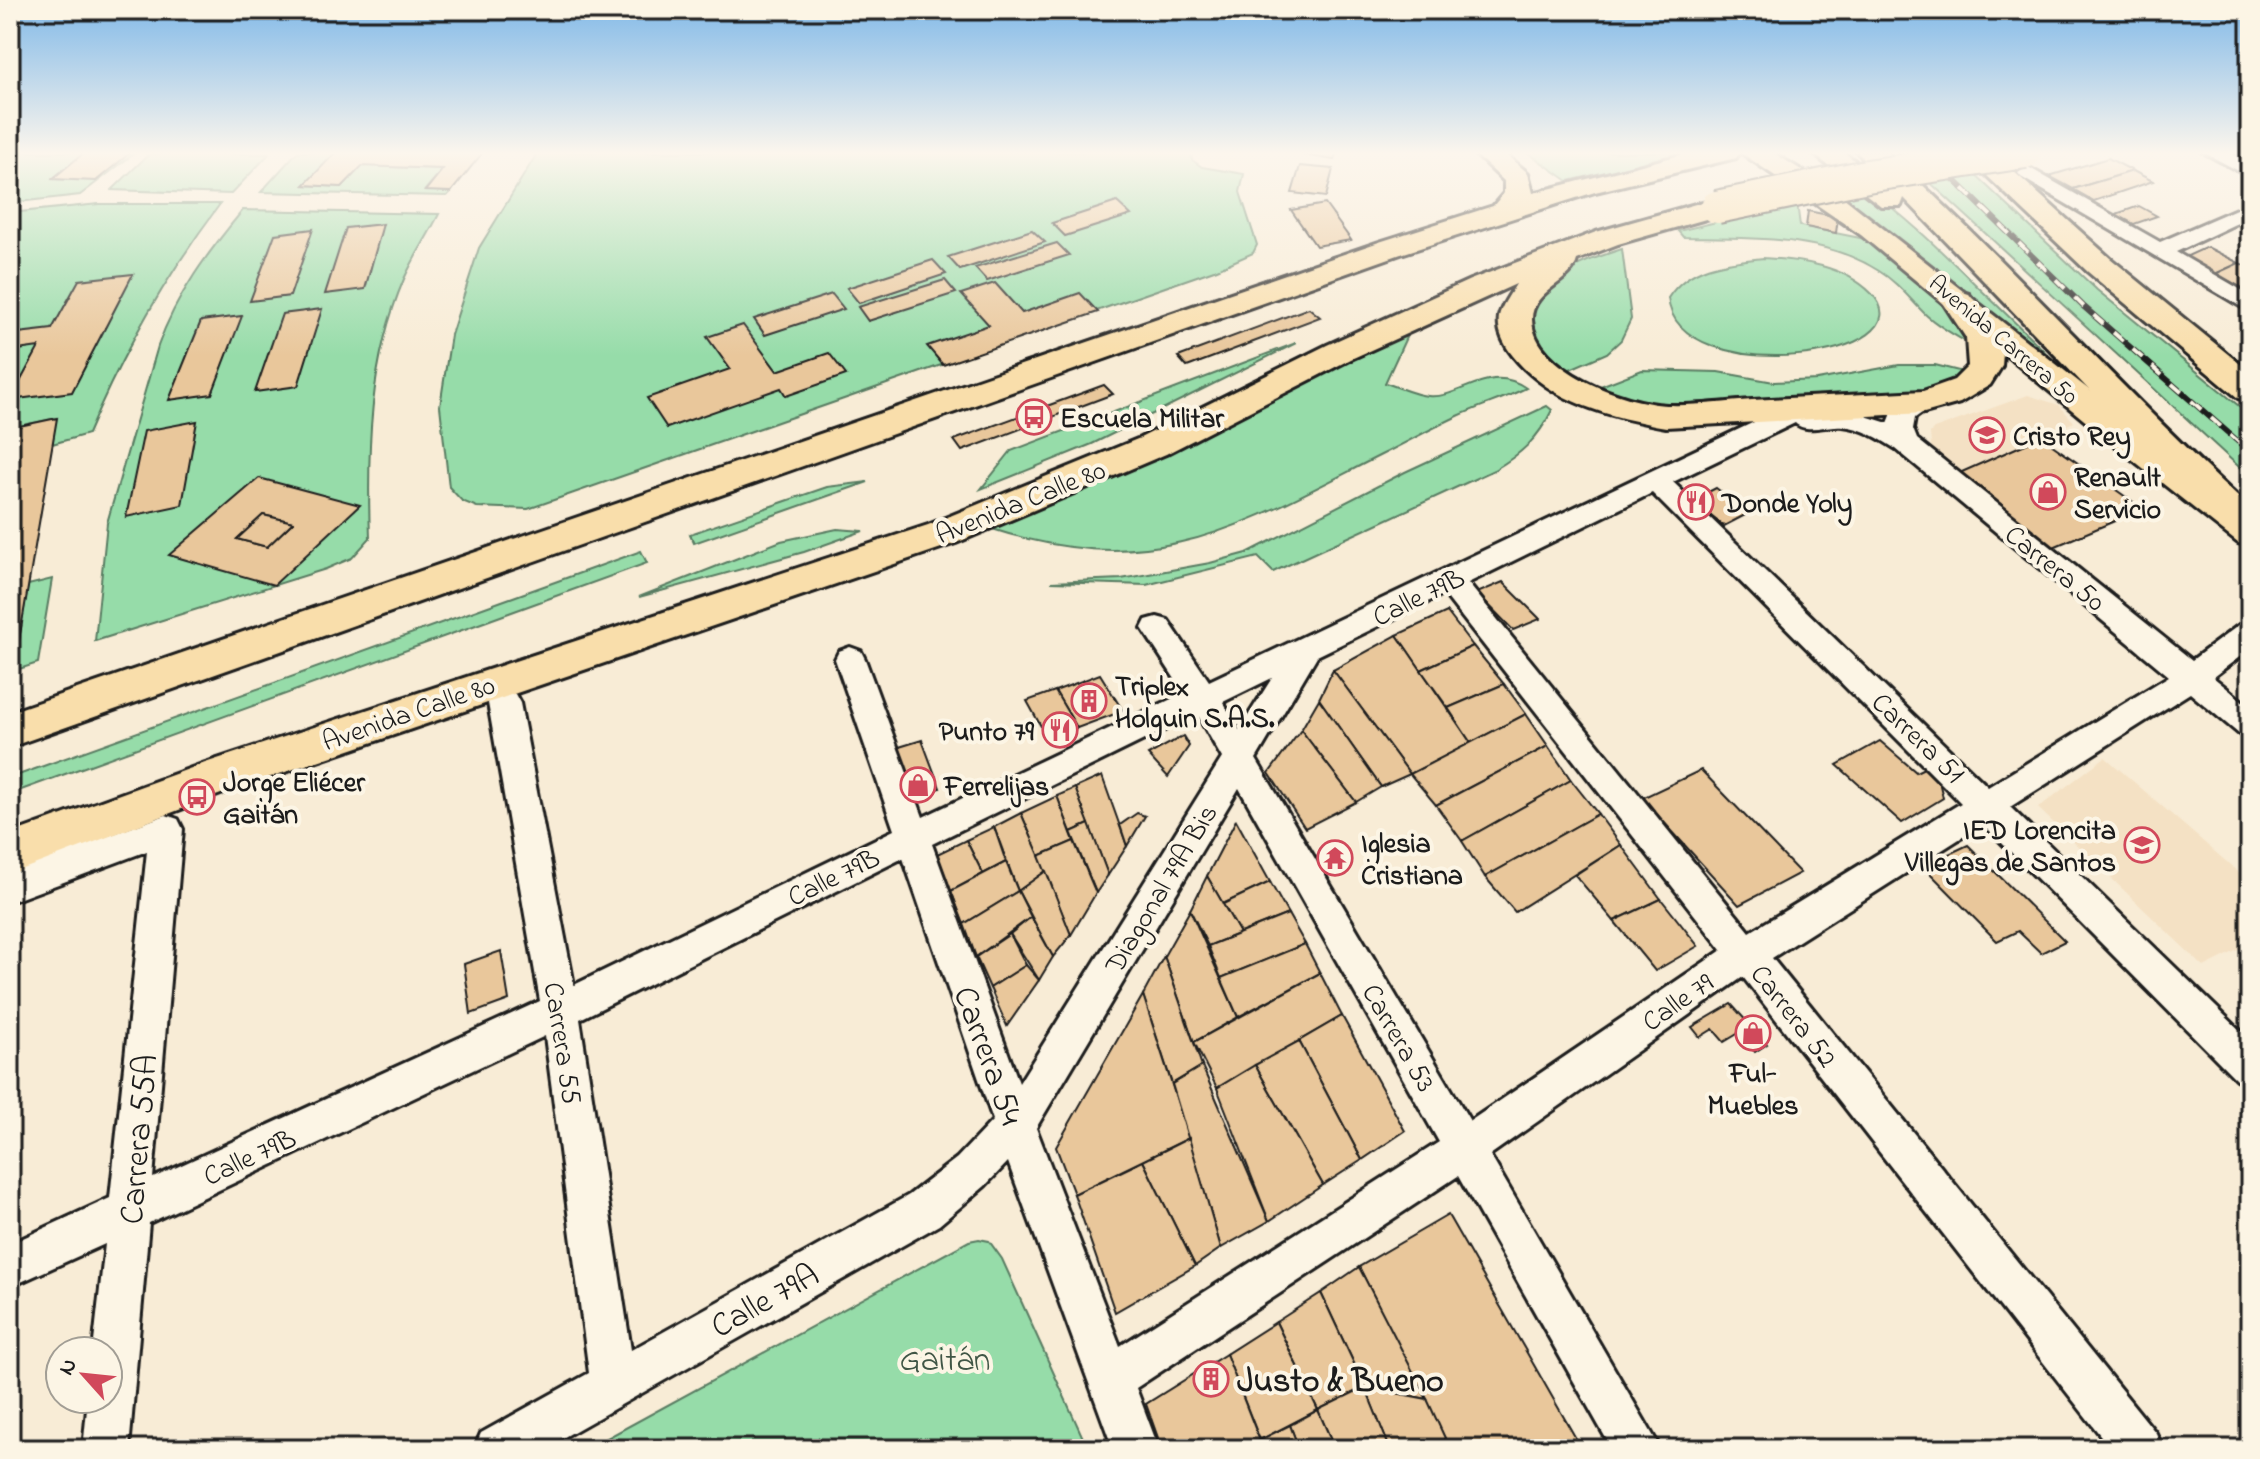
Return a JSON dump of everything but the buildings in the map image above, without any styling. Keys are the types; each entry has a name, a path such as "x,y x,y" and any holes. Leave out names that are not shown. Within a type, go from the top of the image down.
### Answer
{"highway":[{"path":"10,730 1237,299 1475,220"},
{"name":"Avenida Calle 80","path":"10,854 205,781 942,534 1057,489 1153,446 1408,320 1542,262 1607,238 1671,220"},
{"path":"1915,220 2028,327 2120,406 2250,532"},
{"path":"1943,220 2010,284 2120,406"},
{"path":"2050,220 2099,265 2250,390"},
{"path":"2084,220 2250,377"},
{"path":"1607,238 1556,266 1536,282 1518,309 1517,331 1538,368 1590,399 1637,413 1666,416 1924,402 1974,385 1988,363 1982,331 1958,301"}],"main road":[{"name":"Avenida Carrera 50","path":"1855,220 2173,478 2250,532"}],"street":[{"path":"2112,220 2250,305"},
{"path":"2159,251 2226,220"},
{"path":"1905,443 1900,429 1903,414 1924,402"},
{"name":"Calle 79B","path":"10,1266 560,1010 1803,409"},
{"name":"Calle 79B","path":"1654,479 1699,469 1794,425 1830,417 1862,419 1905,443"},
{"name":"Carrera 50","path":"1905,443 2250,725"},
{"name":"Carrera 51","path":"1654,479 1989,805 2250,1066"},
{"name":"Carrera 52","path":"1450,581 2140,1449"},
{"name":"Carrera 53","path":"1157,628 1204,698 1638,1449"},
{"name":"Calle 79","path":"1110,1379 1465,1148 1746,954 2192,677 2250,633"},
{"name":"Diagonal 79A Bis","path":"1015,1126 1305,650"},
{"name":"Carrera 54","path":"850,659 1015,1126 1136,1449"},
{"name":"Carrera 55","path":"504,703 560,1010 613,1383"},
{"name":"Carrera 55A","path":"10,887 166,829 106,1449"},
{"name":"Calle 79A","path":"497,1449 924,1210 971,1172 1015,1126"}],"shaded area":[{"name":"Cristo Rey","path":"2028,395 2059,405 2074,422 1955,475 1931,446 1930,433 1934,429"},
{"name":"IED Lorencita Villegas de Santos","path":"2105,757 2250,882 2250,944 2204,967 2038,808"}],"green space":[{"path":"10,220 209,220 147,315 88,434 52,444 56,418 10,428"},
{"path":"235,220 436,220 404,279 392,310 377,374 370,439 370,538 352,558 326,569 95,641 107,523 158,346 194,274"},
{"path":"496,220 1249,220 1257,245 1253,253 1217,269 528,509 477,507 462,501 449,487 440,406 451,335 479,248"},
{"path":"1724,220 1799,220 1800,226 1875,241 1934,288 1974,347 1929,318 1885,275 1857,259 1833,250 1784,240 1683,237 1678,231"},
{"path":"1866,220 1906,220 2044,350 2108,417"},
{"path":"1971,220 2023,220 2097,290 2250,415 2250,477"},
{"path":"1622,249 1631,319 1621,340 1607,353 1561,373 1543,356 1527,314 1555,279 1592,259"},
{"path":"1763,258 1821,266 1848,276 1871,293 1881,316 1868,334 1838,348 1797,355 1753,355 1713,346 1682,327 1668,298 1687,278 1710,267"},
{"path":"1409,331 1385,383 1428,396 1440,396 1499,379 1526,388 1448,421 1282,505 1193,539 1148,548 1100,550 1048,543 989,528 1113,478"},
{"path":"1296,343 1092,444 981,489 1011,451"},
{"path":"1899,365 1935,365 1971,374 1935,391 1675,410 1590,390 1642,370 1718,372 1774,382 1817,380"},
{"path":"1547,406 1552,410 1535,438 1521,452 1494,470 1273,572 1258,557 1146,585 1051,582 1121,579 1247,553 1405,472"},
{"path":"868,482 694,543 690,534 827,487"},
{"path":"837,529 863,531 804,552 639,597 781,541"},
{"path":"641,551 647,563 10,794 10,778"},
{"path":"52,579 38,663 10,672 10,642 19,640 28,585"},
{"name":"Gaitán","path":"969,1241 989,1241 1002,1259 1088,1449 587,1449"}],"railway":[{"path":"1995,220 2083,306 2250,452"}],"place":[{"name":"Escuela Militar","path":"1034,417"},
{"name":"Cristo Rey","path":"1987,435"},
{"name":"Renault Servicio","path":"2048,492"},
{"name":"Donde Yoly","path":"1696,502"},
{"name":"Triplex Holguin S.A.S.","path":"1089,701"},
{"name":"Punto 79","path":"1060,730"},
{"name":"Ferrelijas","path":"918,785"},
{"name":"Jorge Eliécer Gaitán","path":"197,797"},
{"name":"IED Lorencita Villegas de Santos","path":"2142,845"},
{"name":"Iglesia Cristiana","path":"1335,858"},
{"name":"Ful- Muebles","path":"1753,1033"},
{"name":"Justo & Bueno","path":"1211,1379"}]}
